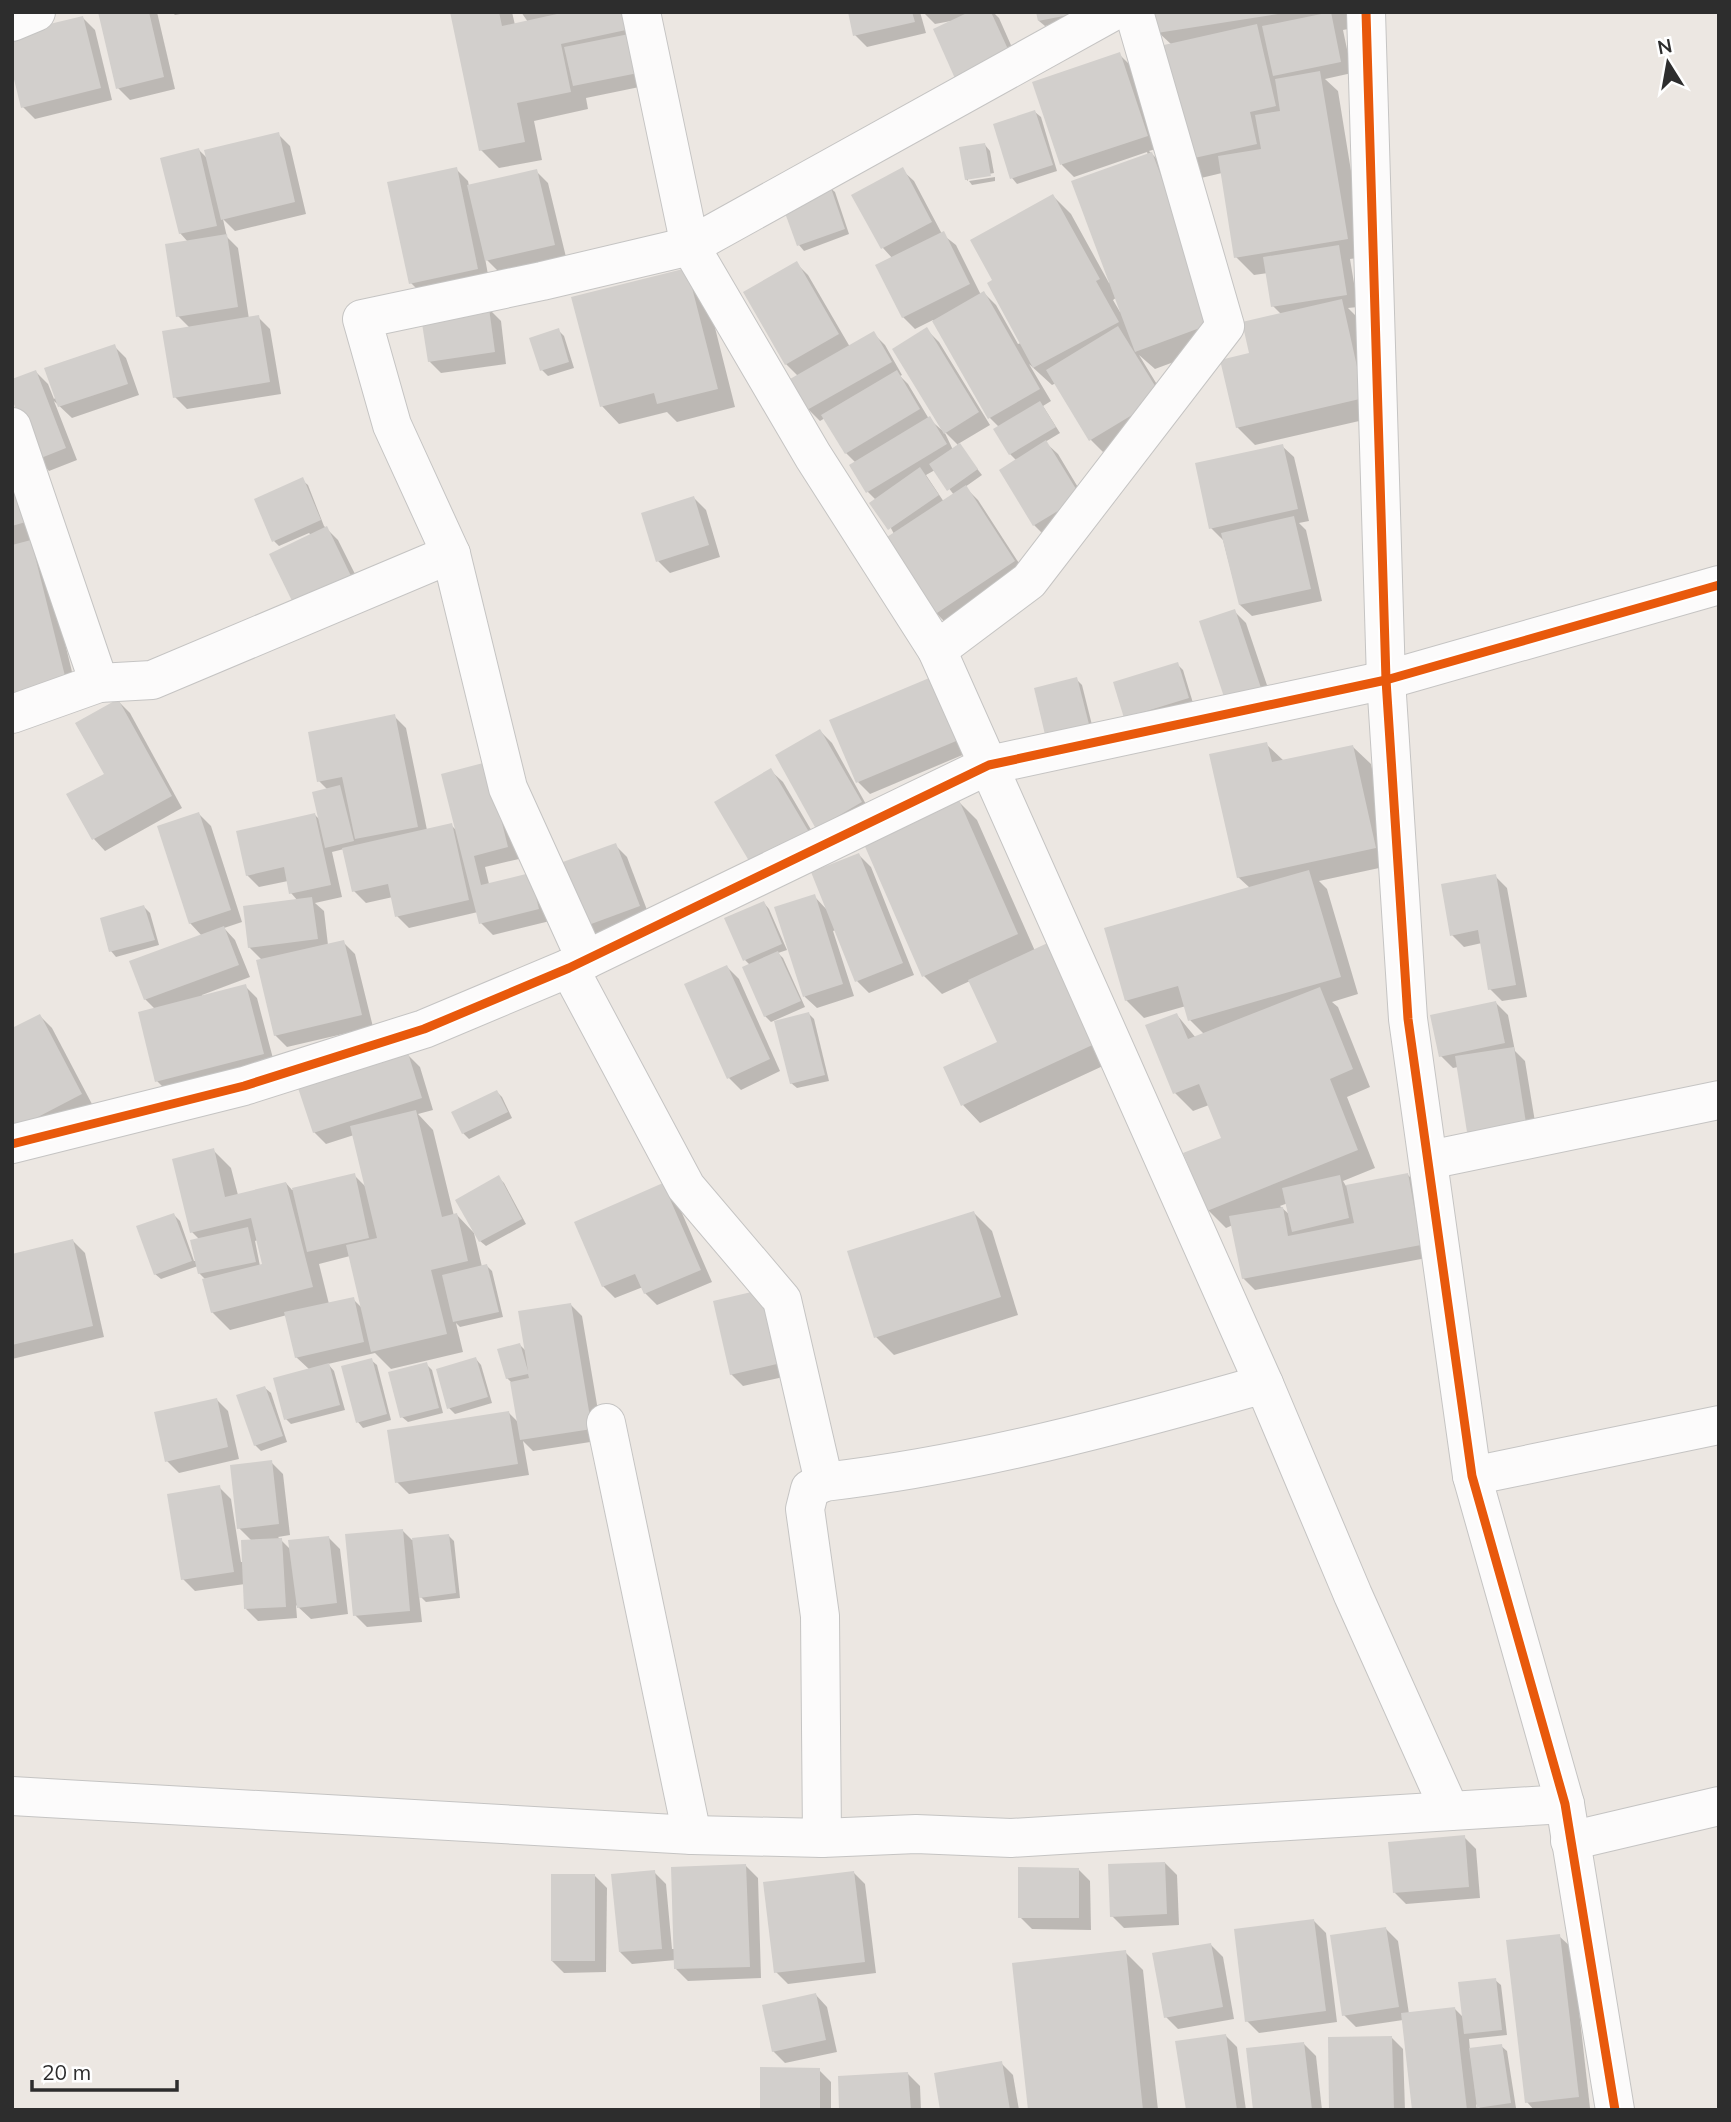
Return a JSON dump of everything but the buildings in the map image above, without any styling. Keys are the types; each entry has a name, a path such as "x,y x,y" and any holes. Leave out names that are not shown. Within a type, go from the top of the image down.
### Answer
{"street":[{"path":"12,22 36,12"},
{"path":"641,12 690,246 813,456 937,650 1264,1384 1353,1595 1450,1811"},
{"path":"824,1482 782,1300 686,1187 578,964 508,788 451,554 392,425 362,319 690,246 1112,12"},
{"path":"937,650 1029,581 1225,326 1134,12"},
{"path":"1366,12 1386,680 1408,1019 1472,1476 1568,1823 1615,2110"},
{"path":"12,427 99,684"},
{"path":"12,714 99,684 152,680 451,554"},
{"path":"12,1144 244,1086 424,1029 578,964 989,765 1386,680 1719,585"},
{"path":"1429,1160 1719,1100"},
{"path":"821,1838 820,1616 805,1509 810,1489 824,1482 886,1475 1122,1424 1264,1384"},
{"path":"606,1423 692,1835"},
{"path":"1472,1476 1719,1425"},
{"path":"12,1796 692,1835 821,1838 916,1834 1011,1838 1450,1811 1568,1823 1719,1806"}],"cycle path":[{"path":"1366,12 1386,680 1408,1019 1472,1476 1565,1804 1615,2110"},
{"path":"12,1144 244,1086 424,1029 569,968 989,765 1386,680 1719,585"}]}
